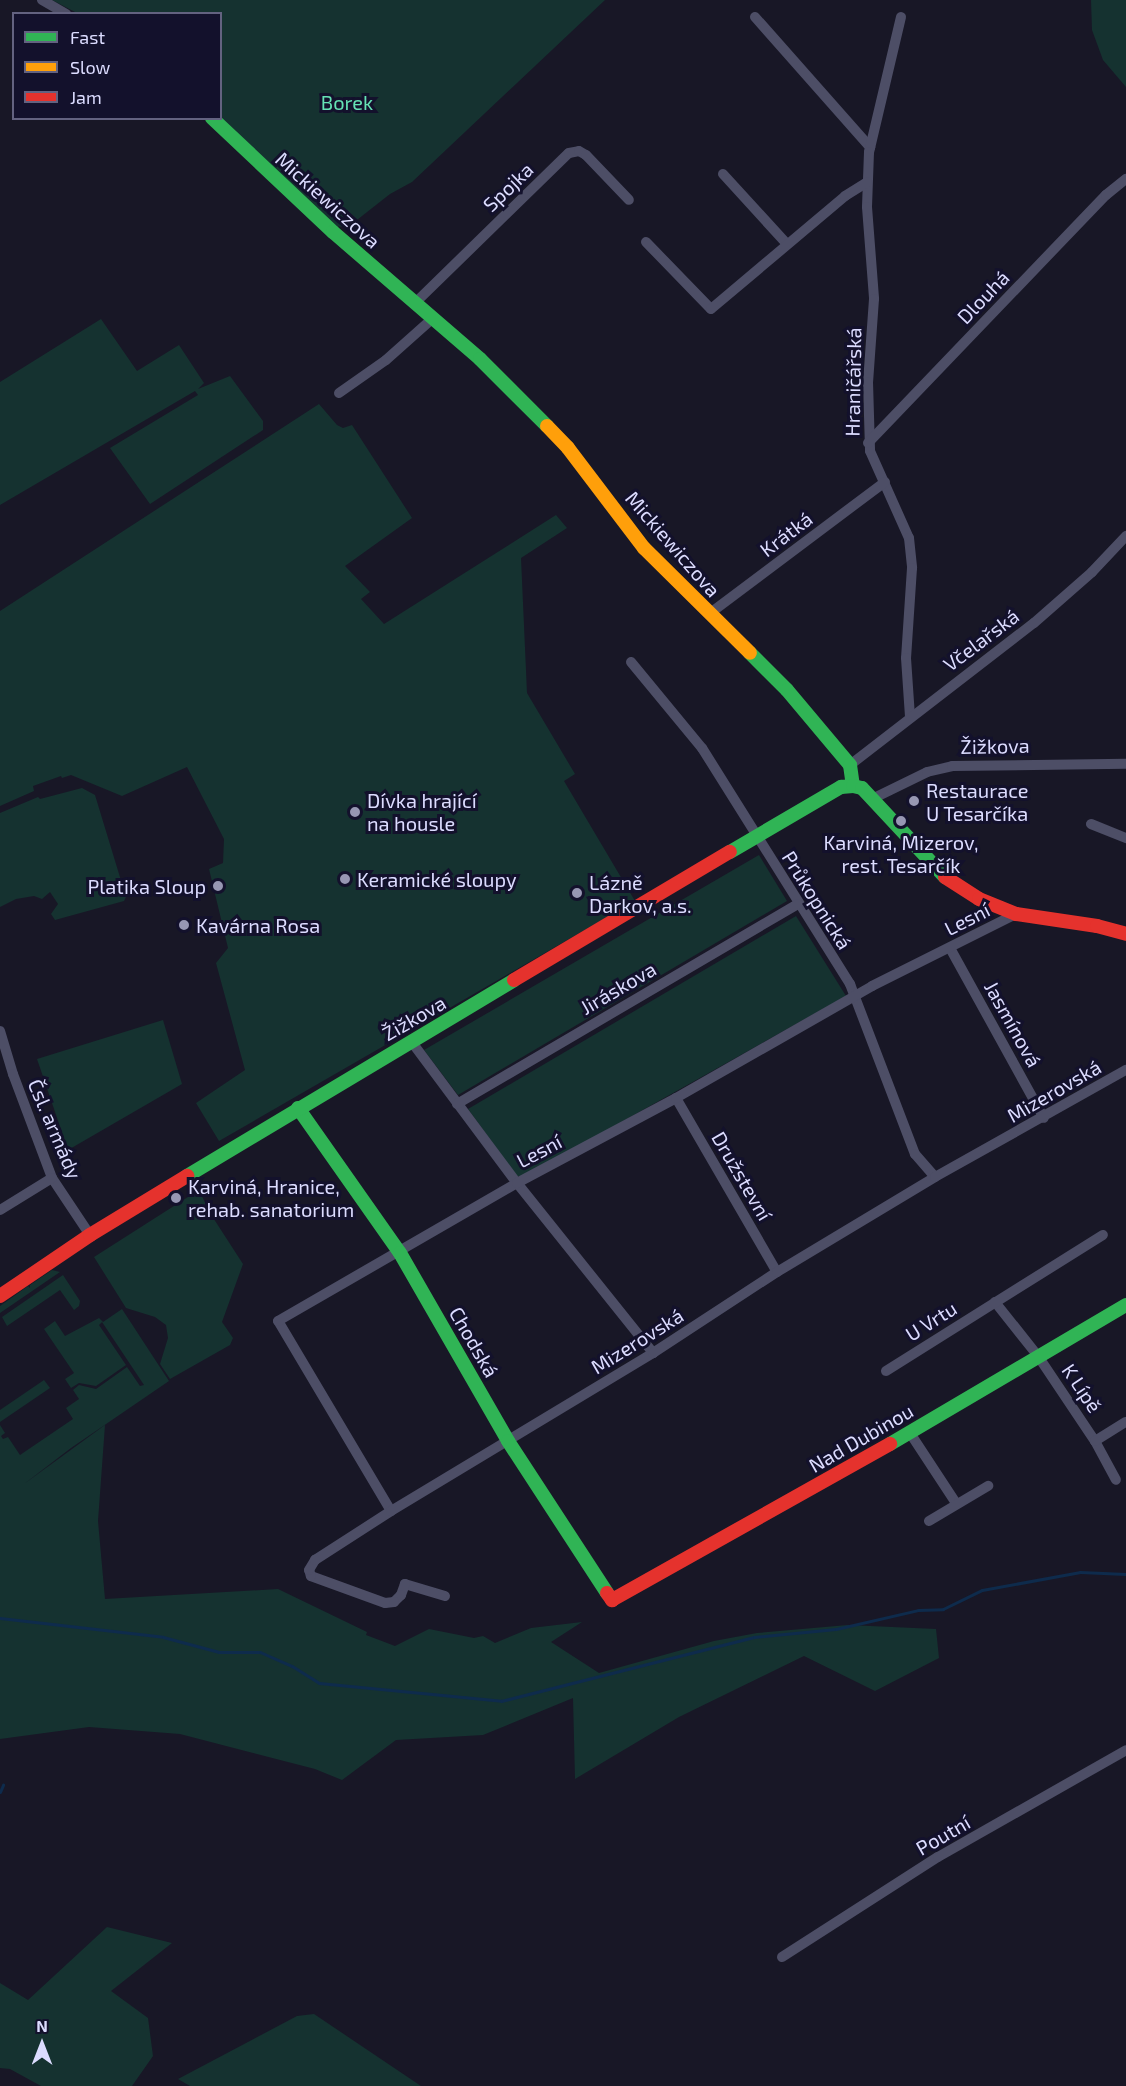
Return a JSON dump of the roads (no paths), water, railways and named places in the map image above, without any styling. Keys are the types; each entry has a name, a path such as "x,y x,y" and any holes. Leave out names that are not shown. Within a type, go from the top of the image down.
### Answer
{"street":[{"path":"42,0 63,12"},
{"path":"755,17 870,147"},
{"name":"Hraničářská","path":"901,17 870,147 867,182 874,299 868,382 868,442 909,538 912,567 906,658 910,717"},
{"name":"Mickiewiczova","path":"214,120 333,232 480,359 567,448 644,548 787,690 850,765"},
{"name":"Spojka","path":"414,304 569,153 579,151 586,155 629,200"},
{"path":"723,174 787,244"},
{"name":"Dlouhá","path":"868,442 1106,195 1126,179"},
{"path":"646,242 711,309 845,196 867,182"},
{"path":"339,393 386,360 432,319"},
{"name":"Krátká","path":"709,614 885,482"},
{"name":"Včelařská","path":"850,765 1034,623 1092,572 1126,536"},
{"name":"Průkopnická","path":"631,662 702,748 856,997 915,1154 935,1177"},
{"name":"Žižkova","path":"872,799 927,771 951,766 1126,764"},
{"path":"850,765 853,786 862,788 944,876 979,899 1016,914 1097,926 1126,934"},
{"name":"Žižkova","path":"0,1296 90,1234 298,1108 841,788 853,786"},
{"path":"1091,824 1126,838"},
{"name":"Jiráskova","path":"457,1104 798,904"},
{"name":"Lesní","path":"391,1511 278,1321 517,1184 856,997 1016,914"},
{"name":"Jasmínová","path":"951,948 1044,1118"},
{"name":"Čsl. armády","path":"0,1030 13,1074 52,1178 90,1234"},
{"path":"411,1041 517,1184 653,1353"},
{"name":"Mizerovská","path":"445,1596 405,1584 401,1596 394,1602 385,1603 311,1576 309,1570 315,1560 391,1511 653,1353 777,1272 935,1177 1126,1070"},
{"name":"Družstevní","path":"676,1098 777,1272"},
{"name":"Chodská","path":"298,1108 400,1253 508,1441 612,1600"},
{"path":"0,1210 52,1178"},
{"name":"U Vrtu","path":"886,1371 1103,1235"},
{"path":"995,1302 1038,1356"},
{"name":"Nad Dubinou","path":"612,1600 910,1433 1126,1305"},
{"name":"K Lípě","path":"1038,1356 1095,1441 1116,1480"},
{"name":"K Lípě","path":"1095,1441 1126,1422"},
{"path":"910,1433 956,1503"},
{"path":"929,1521 988,1486"},
{"name":"Poutní","path":"782,1957 938,1857 1126,1750"}],"waterway":[{"path":"0,1618 163,1637 219,1652 260,1652 292,1666 319,1683 501,1701 754,1637 836,1629 918,1610 943,1609 982,1590 1080,1572 1126,1574"},
{"path":"0,1792 3,1785"}],"place":[{"name":"Restaurace U Tesarčíka","path":"914,801"},
{"name":"Dívka hrající na housle","path":"355,812"},
{"name":"Karviná, Mizerov, rest. Tesarčík","path":"901,821"},
{"name":"Keramické sloupy","path":"345,879"},
{"name":"Platika Sloup","path":"218,886"},
{"name":"Lázně Darkov, a.s.","path":"577,893"},
{"name":"Kavárna Rosa","path":"184,925"},
{"name":"Karviná, Hranice, rehab. sanatorium","path":"176,1198"}],"park label":[{"name":"Borek","path":"347,102"}]}
